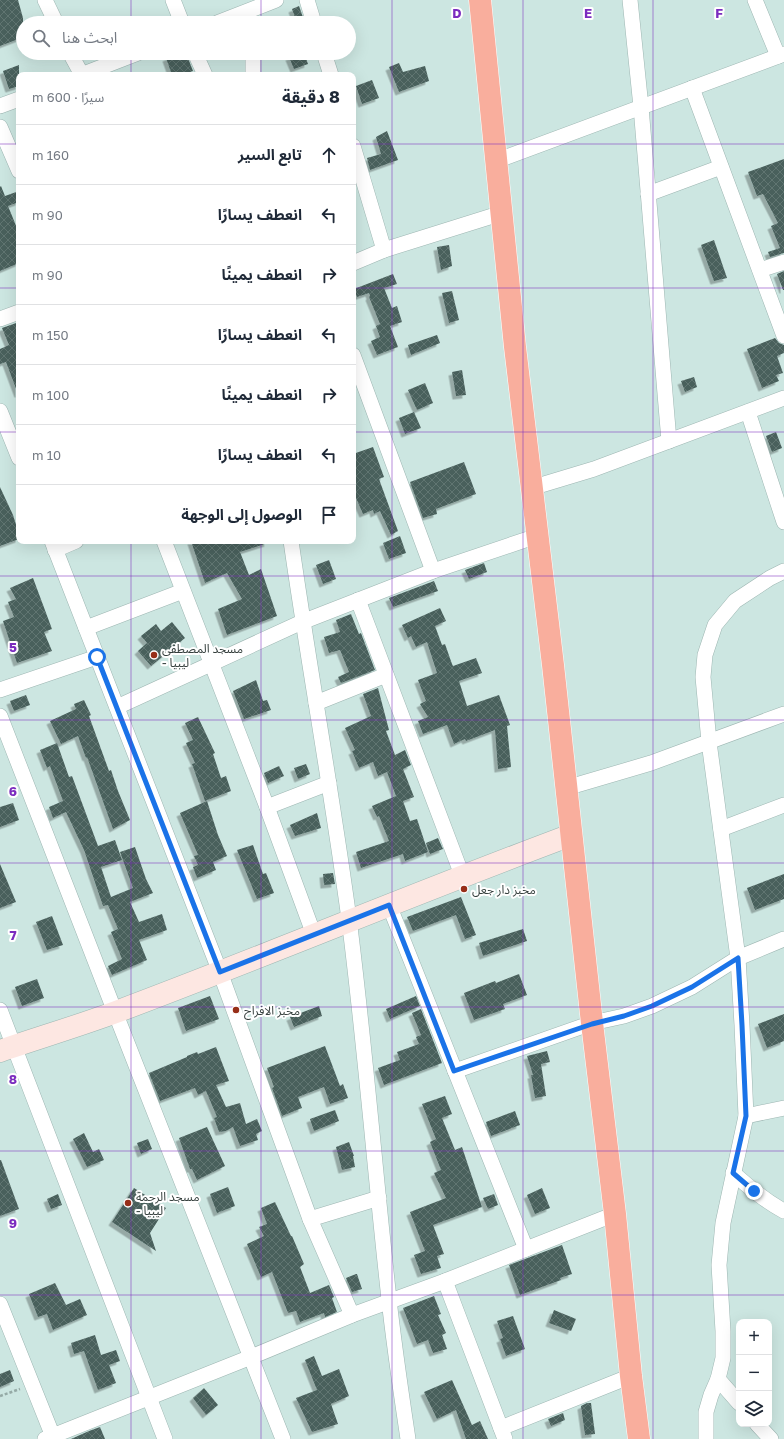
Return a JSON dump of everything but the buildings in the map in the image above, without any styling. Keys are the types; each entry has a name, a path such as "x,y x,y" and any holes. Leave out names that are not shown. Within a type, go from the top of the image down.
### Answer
{"highway":[{"path":"480,0 515,347 615,1214 638,1439"}],"street":[{"path":"45,0 53,16"},
{"path":"174,0 180,16"},
{"path":"237,16 276,0"},
{"path":"307,0 312,16"},
{"path":"630,0 641,107 668,441"},
{"path":"496,161 781,55 755,0"},
{"path":"74,60 80,72"},
{"path":"99,72 124,60"},
{"path":"198,60 204,72"},
{"path":"253,60 253,72"},
{"path":"326,60 330,72"},
{"path":"692,88 784,336"},
{"path":"0,106 16,100"},
{"path":"0,127 16,164"},
{"path":"356,156 384,250"},
{"path":"648,194 721,167"},
{"path":"356,262 384,250 502,213"},
{"path":"760,270 784,262"},
{"path":"0,319 16,313"},
{"path":"356,362 434,571"},
{"path":"532,488 594,469 784,398"},
{"path":"0,411 13,423 16,440"},
{"path":"748,412 784,522"},
{"path":"117,707 302,622 434,571 537,536"},
{"path":"165,544 210,664 267,807 314,935"},
{"path":"291,544 302,622 329,783 349,920 389,1301 408,1439"},
{"path":"53,545 220,972 310,1219 352,1315"},
{"path":"706,1439 706,1412 711,1394 718,1379 723,1358 719,1265 723,1223 746,1116 738,958 709,742 703,677 705,655 715,625 735,601 770,578 784,571"},
{"path":"86,628 183,591"},
{"path":"358,600 462,876"},
{"path":"0,690 97,657"},
{"path":"316,703 386,675"},
{"path":"566,788 651,763 784,714"},
{"path":"0,716 283,1439"},
{"path":"267,807 329,783"},
{"path":"720,829 784,805"},
{"path":"7,1049 115,1012 462,876 571,835"},
{"path":"389,905 526,1250"},
{"path":"454,1071 592,1024 624,1016 652,1006 692,987 738,958 784,939"},
{"path":"0,1010 7,1049 165,1439"},
{"path":"746,1116 784,1108"},
{"path":"733,1173 754,1191 784,1211"},
{"path":"310,1219 379,1198"},
{"path":"0,1304 50,1438 352,1315 526,1250 615,1214"},
{"path":"445,1281 503,1434 631,1376"},
{"path":"718,1379 736,1400"},
{"path":"760,1427 771,1439"}],"path":[{"path":"0,1396 31,1384"}],"place":[{"name":"مسجد المصطفى - ليبيا","path":"154,655"},
{"name":"مخبز دار جعل","path":"464,889"},
{"name":"مخبز الافراح","path":"236,1010"},
{"name":"مسجد الرحمة - ليبيا","path":"128,1203"}],"route":[{"path":"97,657 220,972 389,905 454,1071 592,1024 624,1016 652,1006 692,987 738,958 746,1116 733,1173 754,1191"}]}
